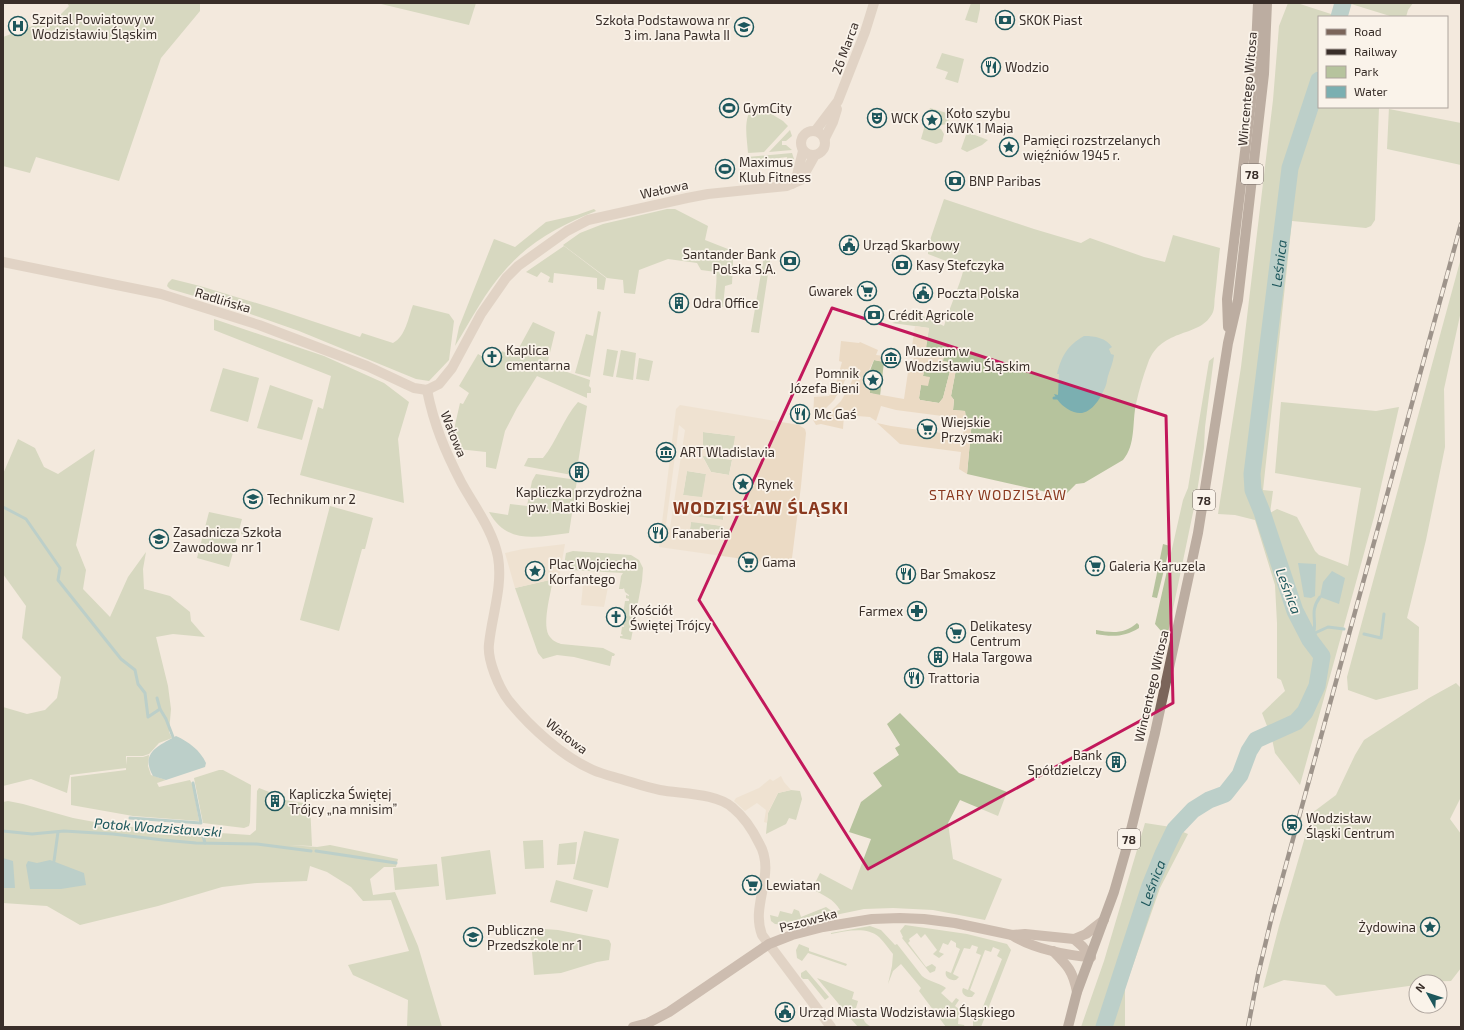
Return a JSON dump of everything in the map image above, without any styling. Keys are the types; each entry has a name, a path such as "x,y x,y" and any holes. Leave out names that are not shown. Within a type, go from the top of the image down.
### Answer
{"main road":[{"name":"Wincentego Witosa","path":"1228,343 1227,299 1255,70 1258,3"},
{"name":"Wincentego Witosa","path":"1068,1027 1077,992 1114,892 1126,850 1155,733 1200,523 1228,343 1238,300 1264,74 1267,3"},
{"name":"Pszowska","path":"633,1027 648,1025 682,1004 769,944 792,935 823,927 872,919 924,919 955,923 1012,935 1025,934 1074,939"},
{"path":"1091,957 1074,939 1086,934 1104,920"},
{"name":"Pszowska","path":"1012,935 1022,942 1073,956 1091,957"},
{"path":"1053,950 1071,970 1077,992"}],"street":[{"name":"26 Marca","path":"824,138 836,115 838,101 865,32 874,3"},
{"name":"26 Marca","path":"816,130 838,101"},
{"path":"816,130 820,132 824,138 824,149 815,155 810,155 803,150 800,144 802,136 808,131 816,130"},
{"path":"792,184 797,174 803,150"},
{"path":"792,184 803,177 815,155"},
{"name":"Wałowa","path":"792,184 687,198 588,220 567,231 518,266 506,278 481,314 452,368 439,384 427,390 433,418 440,438 461,482 486,526 495,547 500,569 498,594 489,646 492,663 499,686 520,714 550,742 575,761 592,770 658,789 699,795 722,801 733,807 746,822 764,853 766,869 765,884 759,910 760,929 769,944 831,1027"},
{"name":"Radlińska","path":"3,262 154,293 192,304 259,325 367,366 414,388 427,390"}],"highlighted area":[{"path":"832,308 1166,416 1173,703 868,869 699,600"}],"green space":[{"path":"67,3 200,3 200,11 161,58 119,181 36,157 30,173 3,166 3,37 59,16 69,6"},
{"path":"377,3 476,3 469,25"},
{"path":"971,3 980,3 977,23 965,20"},
{"path":"1288,3 1297,3 1334,15 1318,16 1318,70 1284,174 1248,474 1250,492 1261,517 1266,515 1255,490 1255,475 1292,175 1318,96 1318,108 1379,108 1375,220 1371,226 1366,228 1292,221 1263,490 1273,491 1270,513 1277,509 1297,517 1315,551 1319,555 1348,566 1361,488 1275,473 1281,402 1376,411 1399,407 1374,517 1300,785 1275,753 1272,739 1262,713 1285,691 1281,680 1277,678 1275,585 1255,520 1235,515 1218,514 1241,367 1273,100 1279,26"},
{"path":"1348,3 1413,3 1408,10 1406,16 1390,16"},
{"path":"942,53 964,59 958,83 945,79 948,72 936,68"},
{"path":"755,104 783,121 788,126 764,152 748,153 746,127 748,115"},
{"path":"930,108 950,114 948,124 937,124 938,121 927,117"},
{"path":"1389,108 1461,123 1461,165 1387,149"},
{"path":"925,125 941,129 944,134 942,142 936,144 921,139"},
{"path":"790,130 792,136 786,141 782,141 782,145 786,145 792,150 769,152"},
{"path":"967,132 988,140 982,145 967,152 961,149"},
{"path":"792,153 794,159 793,166 788,164 787,157 748,162 747,157"},
{"path":"944,199 1081,243 1090,238 1144,257 1165,262 1173,235 1220,248 1213,312 1200,326 1162,343 1154,351 1144,373 1140,388 1136,404 1132,440 1127,454 1123,460 1084,483 1076,484 1064,496 967,474 972,420 966,419 965,411 953,410 954,400 951,396 957,364 943,361 944,355 928,351 926,357 924,357 929,328 892,323 902,320 908,314 922,316 944,326 964,268 928,254 928,246"},
{"path":"594,209 596,211 547,235 515,259 491,287 455,346 459,327 494,239 515,247 546,222 577,215"},
{"path":"667,209 675,209 708,226 705,240 733,251 732,284 725,286 723,307 717,306 716,303 716,272 701,270 697,263 668,259 639,270 635,294 624,293 623,280 607,278 563,245 580,233 603,224"},
{"path":"564,246 606,278 604,290 597,289 597,278 554,273 553,283 548,282 550,277 541,272 537,277 526,272"},
{"path":"765,250 771,254 759,333 751,332"},
{"path":"1461,258 1461,311 1444,389 1445,447 1426,540 1407,618 1419,627 1418,689 1376,700 1348,690 1347,677"},
{"path":"172,279 276,309 360,337 362,333 393,343 404,331 413,305 449,314 454,321 449,360 429,381 416,379 299,331 225,305 170,289 167,286"},
{"path":"598,311 601,312 590,377 575,373 586,334 593,336"},
{"path":"214,319 324,356 384,383 409,402 398,439 404,503 300,475 318,407 323,409 331,376 214,330"},
{"path":"533,322 555,332 547,365 590,380 589,386 591,388 591,393 587,393 587,398 537,376 505,431 496,469 486,467 486,452 458,449 458,458 455,452 455,425 460,403 463,404 469,393 459,386 478,354 496,364 502,351 514,357"},
{"path":"607,349 618,351 613,377 603,375"},
{"path":"621,350 636,353 633,380 616,377"},
{"path":"1214,357 1205,427 1204,448 1196,498 1167,638 1155,624 1183,500 1188,488 1209,361"},
{"path":"639,358 653,361 649,381 636,379"},
{"path":"874,360 884,362 880,396 870,393 868,380 876,378 868,376"},
{"path":"925,365 950,371 943,398 939,403 920,400 919,398 921,385 930,378 923,376"},
{"path":"223,368 259,378 248,422 210,411"},
{"path":"270,385 313,400 302,440 257,428"},
{"path":"578,402 587,406 577,476 524,466 528,458 543,458"},
{"path":"703,432 736,436 732,456 703,450"},
{"path":"18,439 35,448 44,467 58,474 95,449 76,545 86,570 83,589 110,617 128,577 146,552 143,569 144,589 170,596 190,612 191,621 205,637 173,634 156,637 168,686 171,709 169,732 172,738 159,743 149,754 143,756 126,756 126,765 127,757 143,757 149,755 148,766 151,775 166,780 157,783 159,787 190,780 193,786 199,821 133,816 71,805 71,777 126,770 126,768 70,775 67,793 31,779 3,786 3,707 27,714 45,710 57,698 61,677 22,638 26,606 3,574 3,474"},
{"path":"702,455 732,460 729,475 711,472"},
{"path":"687,471 706,474 703,498 683,495"},
{"path":"536,474 577,480 569,533 534,537 514,534 505,530 496,523 489,512 508,515 510,504 527,506 532,481"},
{"path":"707,500 725,503 723,520 693,516"},
{"path":"330,506 373,518 365,549 362,549 339,631 300,620"},
{"path":"209,512 242,519 229,567 197,558"},
{"path":"691,521 722,526 721,533 690,529"},
{"path":"246,525 259,532 261,540 241,534 243,526"},
{"path":"1163,544 1170,546 1157,598 1152,597"},
{"path":"573,551 631,555 639,560 643,568 642,581 631,640 620,638 620,636 623,635 621,634 622,627 624,627 624,618 626,618 626,616 623,615 625,601 629,601 629,599 626,598 626,595 629,595 625,592 624,588 619,589 621,576 623,573 571,570 569,567 568,568 564,565 566,553"},
{"path":"553,579 546,618 547,632 550,637 561,644 603,648 615,654 612,656 610,666 574,657 557,655 543,659 538,653 515,588"},
{"path":"1137,623 1139,628 1123,635 1108,636 1096,634 1096,630 1107,632 1123,631"},
{"path":"1456,683 1461,688 1461,797 1450,819 1461,834 1461,968 1451,981 1448,981 1448,974 1408,974 1408,986 1336,996 1325,985 1284,980 1263,988 1279,926 1312,813 1336,795 1355,755 1364,740 1429,698"},
{"path":"900,713 959,773 1007,792 998,816 960,800 948,823 953,859 1002,879 985,920 933,910 893,908 864,909 787,925 775,924 771,921 770,915 778,917 780,911 792,914 794,909 799,911 801,917 826,907 833,912 840,910 831,900 812,889 820,873 852,890 871,839 849,832 861,802 882,786 873,773 899,755 895,748 900,745 887,724"},
{"path":"223,770 251,785 249,826 244,828 203,823 194,778"},
{"path":"259,788 277,795 285,796 285,800 310,804 312,846 289,845 317,847 330,845 398,859 396,867 384,867 370,879 373,895 395,892 418,946 442,1027 407,1027 408,1000 353,975 348,965 409,951 391,900 363,901 351,887 327,872 310,866 307,881 257,883 222,887 158,906 80,925 47,906 3,903 3,802 8,801 23,804 73,818 116,826 250,835 256,830 257,791"},
{"path":"791,790 800,791 802,799 796,820 789,818 786,824 766,834 768,813 778,793"},
{"path":"1145,823 1171,827 1188,834 1160,888 1125,988 1125,1027 1081,1027 1104,961"},
{"path":"584,831 619,839 608,888 573,879"},
{"path":"543,840 544,868 525,869 523,841"},
{"path":"577,842 575,864 557,865 559,844"},
{"path":"490,850 496,894 446,900 441,857"},
{"path":"437,864 439,886 395,890 393,868"},
{"path":"556,880 593,890 587,912 550,902"},
{"path":"905,925 967,934 1007,944 1011,950 981,1027 973,1027 973,1018 976,1013 980,1014 1002,959 997,956 1000,950 993,947 991,952 985,950 970,990 975,993 972,997 968,997 963,993 962,989 968,990 981,955 976,953 978,947 972,945 970,949 964,948 953,974 959,977 956,980 952,980 947,977 946,971 951,973 960,949 956,947 956,943 951,940 948,945 943,943 939,952 944,954 939,958 933,954 937,950 925,934 921,938 917,933 909,939 910,941 908,943 926,967 932,964 936,967 935,971 930,973 902,938 903,937 900,931"},
{"path":"870,926 881,930 895,945 897,944 922,976 946,988 941,993 952,1003 956,998 959,1000 955,1006 960,1010 964,1005 966,1008 966,1014 959,1013 958,1024 964,1025 965,1027 946,1027 919,991 921,988 901,964 893,971 888,984 893,954 879,937 869,931 862,930 831,934"},
{"path":"530,928 558,930 609,940 611,944 609,960 597,962 561,973 534,975"},
{"path":"799,944 809,948 809,951 847,964 846,966 808,953 802,961 797,958 796,950"},
{"path":"806,970 829,997 825,1000 808,979 803,979 801,977 801,973"},
{"path":"817,978 854,992 852,999 858,1001 856,1008 848,1015"},
{"path":"862,1008 862,1014 865,1022 873,1027 858,1027 850,1018"}],"shaded area":[{"path":"915,326 929,328 925,357 927,351 944,355 943,361 957,364 951,396 954,400 953,410 965,411 966,419 972,420 967,474 959,469 961,452 900,444 877,423 963,436 965,419 896,410 881,406 876,421 870,417 844,415 843,429 821,424 816,425 813,420 814,397 829,396 836,383 842,362 839,361 841,341 860,342 878,350 876,355 885,356 884,362 874,360 868,372 868,376 876,378 875,382 868,380 870,393 904,399 908,372 912,372 914,354 911,353","holes":["851,366 858,368 850,385 841,401 825,417 821,413 834,400 843,385","925,366 950,371 943,398 939,403 920,400 919,398 921,385 928,386 930,377 923,376"]},
{"name":"Rynek","path":"680,405 799,425 805,429 806,433 801,486 791,566 659,547 676,409","holes":["679,425 685,430 670,528 666,525","703,432 735,436 732,456 703,450","702,456 732,460 729,475 711,472","687,471 706,474 702,497 683,495","707,500 725,503 723,520 693,516","691,522 722,526 721,533 690,529"]},
{"name":"Plac Wojciecha Korfantego","path":"565,544 559,578 515,588 505,553 523,549"},
{"path":"583,585 608,587 604,607 581,605"},
{"path":"781,776 791,790 778,793 768,813 767,823 764,822 766,810 757,803 745,811 734,801 736,798 759,788 770,779 773,781"}],"water":[{"path":"1084,336 1096,337 1107,341 1112,347 1109,349 1111,354 1114,355 1106,385 1101,396 1090,410 1080,413 1071,411 1065,407 1054,394 1058,395 1059,374 1057,374 1063,356 1073,343"},
{"path":"1298,563 1316,564 1315,596 1311,598 1304,597"},
{"path":"1332,571 1345,578 1339,604 1320,597 1323,582"},
{"path":"176,736 197,750 204,758 206,763 205,767 166,780 153,776 150,768 150,756 157,747"},
{"path":"3,858 13,861 15,888 3,888"},
{"path":"50,860 84,873 86,885 61,889 30,889 26,865 28,861 37,863"}],"waterway":[{"name":"Leśnica","path":"1339,16 1343,3"},
{"name":"Leśnica","path":"1104,1027 1150,886 1175,829 1193,810 1209,800 1225,794 1240,775 1249,751 1256,740 1296,722 1305,712 1317,686 1322,656 1310,640 1295,611 1262,512 1253,490 1252,474 1290,168 1318,83"},
{"path":"3,507 26,519 60,568 58,580 121,659 135,670 138,684 145,693 148,717 160,709"},
{"path":"1310,640 1315,624 1314,609 1320,597"},
{"path":"1364,634 1381,638 1384,614"},
{"path":"1315,633 1328,627 1344,629"},
{"path":"157,698 160,709 166,719 173,737"},
{"path":"130,818 201,823 193,783"},
{"name":"Potok Wodzisławski","path":"3,831 32,834 64,831 113,834 196,843 257,844 311,851"},
{"path":"54,861 58,832"},
{"path":"202,832 205,843"},
{"name":"Potok Wodzisławski","path":"316,851 396,863"}],"railway":[{"path":"1248,1027 1258,975 1272,916 1461,224"}],"place":[{"name":"SKOK Piast","path":"1005,20"},
{"name":"Szpital Powiatowy w Wodzisławiu Śląskim","path":"18,26"},
{"name":"Szkoła Podstawowa nr 3 im. Jana Pawła II","path":"744,27"},
{"name":"Wodzio","path":"991,67"},
{"name":"GymCity","path":"729,108"},
{"name":"WCK","path":"877,118"},
{"name":"Koło szybu KWK 1 Maja","path":"932,120"},
{"name":"Pamięci rozstrzelanych więźniów 1945 r.","path":"1009,147"},
{"name":"Maximus Klub Fitness","path":"725,169"},
{"name":"BNP Paribas","path":"955,181"},
{"name":"Urząd Skarbowy","path":"849,245"},
{"name":"Santander Bank Polska S.A.","path":"790,261"},
{"name":"Kasy Stefczyka","path":"902,265"},
{"name":"Gwarek","path":"867,291"},
{"name":"Poczta Polska","path":"923,293"},
{"name":"Odra Office","path":"679,303"},
{"name":"Crédit Agricole","path":"874,315"},
{"name":"Kaplica cmentarna","path":"492,357"},
{"name":"Muzeum w Wodzisławiu Śląskim","path":"891,358"},
{"name":"Pomnik Józefa Bieni","path":"873,380"},
{"name":"Mc Gaś","path":"800,414"},
{"name":"Wiejskie Przysmaki","path":"927,429"},
{"name":"ART Wladislavia","path":"666,452"},
{"name":"Kapliczka przydrożna pw. Matki Boskiej","path":"579,472"},
{"name":"Rynek","path":"743,484"},
{"name":"Technikum nr 2","path":"253,499"},
{"name":"Fanaberia","path":"658,533"},
{"name":"Zasadnicza Szkoła Zawodowa nr 1","path":"159,539"},
{"name":"Gama","path":"748,562"},
{"name":"Galeria Karuzela","path":"1095,566"},
{"name":"Plac Wojciecha Korfantego","path":"535,571"},
{"name":"Bar Smakosz","path":"906,574"},
{"name":"Farmex","path":"917,611"},
{"name":"Kościół Świętej Trójcy","path":"616,617"},
{"name":"Delikatesy Centrum","path":"956,633"},
{"name":"Hala Targowa","path":"938,657"},
{"name":"Trattoria","path":"914,678"},
{"name":"Bank Spółdzielczy","path":"1116,762"},
{"name":"Kapliczka Świętej Trójcy „na mnisim”","path":"275,801"},
{"name":"Wodzisław Śląski Centrum","path":"1292,825"},
{"name":"Lewiatan","path":"752,885"},
{"name":"Żydowina","path":"1430,927"},
{"name":"Publiczne Przedszkole nr 1","path":"473,937"},
{"name":"Urząd Miasta Wodzisławia Śląskiego","path":"785,1012"}],"district":[{"name":"STARY WODZISŁAW","path":"998,494"},
{"name":"WODZISŁAW ŚLĄSKI","path":"761,507"}]}
